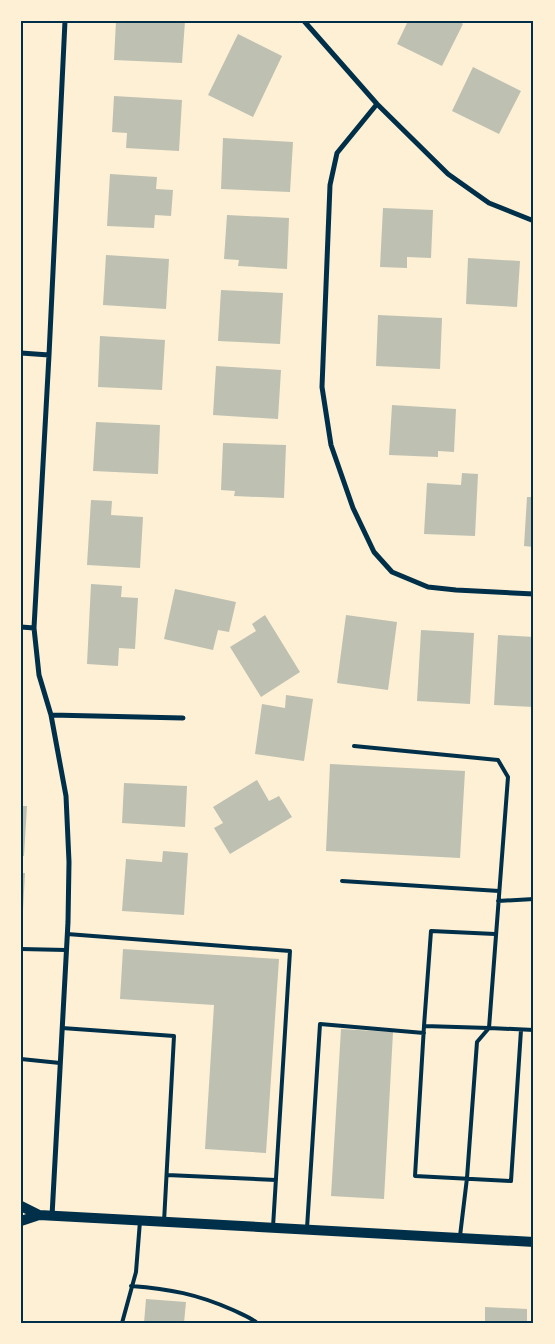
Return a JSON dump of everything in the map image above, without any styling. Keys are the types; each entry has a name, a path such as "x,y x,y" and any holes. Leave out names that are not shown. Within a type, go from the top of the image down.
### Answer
{"main road":[{"path":"21,1206 38,1216"},
{"path":"21,1221 38,1216 52,1216 534,1242"}],"street":[{"path":"52,1216 70,862 66,796 51,715 39,675 34,628 50,355 65,21"},
{"path":"304,21 377,104 448,174 489,203 534,221"},
{"path":"377,104 337,153 330,185 322,387 331,445 353,508 374,552 392,572 428,587 534,594"},
{"path":"21,353 50,355"},
{"path":"21,627 34,628"},
{"path":"51,715 183,718"}],"lane":[{"path":"354,746 498,760 508,777 489,1028 477,1042 467,1178 460,1238"},
{"path":"342,881 499,891"},
{"path":"498,901 534,899"},
{"path":"495,934 431,931 415,1176 511,1181 521,1030"},
{"path":"67,934 290,951 273,1228"},
{"path":"21,949 66,950"},
{"path":"307,1230 320,1024 424,1033"},
{"path":"424,1026 534,1030"},
{"path":"62,1028 174,1036 164,1222"},
{"path":"21,1059 60,1063"},
{"path":"167,1175 276,1180"},
{"path":"122,1323 136,1272 140,1221"},
{"path":"131,1286 162,1289 192,1295 220,1304 252,1318 256,1323"}],"building":[{"path":"116,21 185,21 182,63 114,60"},
{"path":"408,21 459,21 463,24 442,66 397,44"},
{"path":"238,34 282,56 253,117 208,95"},
{"path":"473,67 521,91 499,134 452,111"},
{"path":"114,96 182,100 179,151 126,148 127,133 112,132"},
{"path":"223,138 293,142 290,192 221,189"},
{"path":"110,174 157,177 156,189 173,190 171,216 155,215 154,228 107,226"},
{"path":"383,208 433,210 431,258 407,257 407,268 380,267"},
{"path":"227,215 289,218 287,269 238,266 239,260 224,259"},
{"path":"106,255 169,259 166,309 103,305"},
{"path":"468,258 520,261 517,307 466,304"},
{"path":"221,290 283,293 280,344 218,341"},
{"path":"378,315 442,318 440,369 376,366"},
{"path":"100,336 165,340 162,390 98,387"},
{"path":"216,366 281,370 278,419 213,415"},
{"path":"392,405 456,409 454,452 438,451 438,457 389,455"},
{"path":"96,422 160,425 158,474 93,471"},
{"path":"223,443 286,445 284,498 234,496 235,491 221,490"},
{"path":"462,473 478,474 475,536 424,534 427,483 461,485"},
{"path":"527,497 534,497 534,547 524,546"},
{"path":"91,500 112,501 111,515 143,517 140,568 87,565"},
{"path":"91,584 122,586 121,597 138,598 135,649 119,648 118,666 87,664"},
{"path":"175,589 236,602 229,632 218,630 213,650 164,639"},
{"path":"265,615 300,672 261,697 230,647 256,631 252,624"},
{"path":"346,615 397,622 388,690 337,683"},
{"path":"421,630 474,633 470,704 417,701"},
{"path":"498,635 534,637 534,707 494,705"},
{"path":"286,695 313,699 304,761 255,754 262,704 285,708"},
{"path":"330,764 465,771 460,858 326,851"},
{"path":"257,780 269,801 279,796 292,817 230,854 214,828 223,823 213,807"},
{"path":"124,783 187,786 185,827 122,823"},
{"path":"21,806 27,806 24,856 21,856"},
{"path":"163,851 188,853 184,915 122,911 126,859 162,862"},
{"path":"21,873 25,873 23,910 21,910"},
{"path":"123,949 279,959 266,1153 205,1149 214,1005 120,999"},
{"path":"341,1029 393,1032 384,1199 331,1196"},
{"path":"146,1299 186,1302 184,1323 144,1323"},
{"path":"485,1307 527,1309 527,1323 485,1323"}]}
